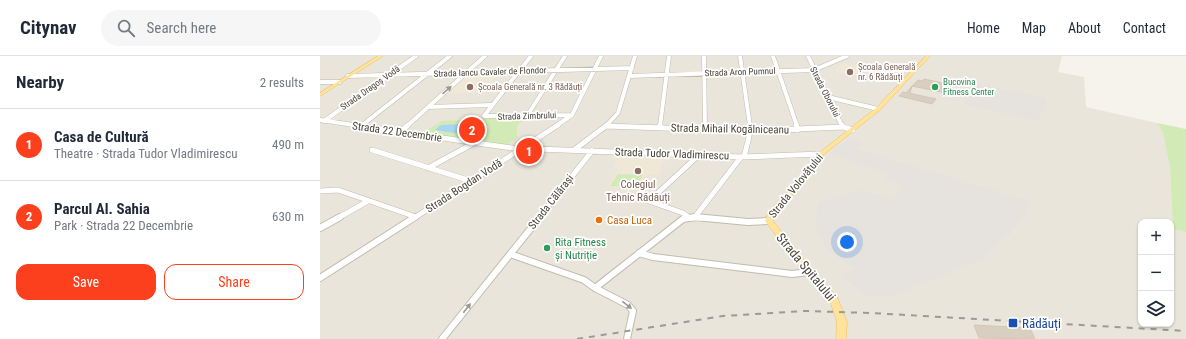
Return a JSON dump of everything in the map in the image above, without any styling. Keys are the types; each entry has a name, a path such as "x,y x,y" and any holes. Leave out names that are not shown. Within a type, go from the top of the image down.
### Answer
{"main road":[{"path":"320,94 381,56"},
{"name":"Strada Volovățului","path":"769,221 771,215 821,154 878,109 928,56"},
{"name":"Strada Spitalului","path":"769,221 809,272 834,299 842,322 841,339"}],"street":[{"name":"Strada Dragoș Vodă","path":"322,121 416,56"},
{"path":"361,126 450,56"},
{"path":"400,132 485,56"},
{"path":"427,107 491,105 531,56"},
{"path":"527,116 566,56"},
{"path":"572,115 601,56"},
{"path":"574,150 606,126 618,113 635,56"},
{"path":"660,128 669,56"},
{"path":"704,56 705,130"},
{"path":"695,217 742,157 751,131 740,56"},
{"path":"773,56 798,130"},
{"name":"Strada Oborului","path":"808,56 843,127"},
{"name":"Strada Aron Pumnul","path":"629,76 814,70 847,56"},
{"name":"Strada Iancu Cavaler de Flondor","path":"348,76 632,68"},
{"path":"320,82 340,82"},
{"path":"828,97 878,109"},
{"name":"Strada Zimbrului","path":"491,105 483,116 572,115"},
{"name":"Strada Bogdan Vodă","path":"320,278 572,115"},
{"name":"Strada 22 Decembrie","path":"322,121 474,143 522,148"},
{"name":"Strada Mihail Kogălniceanu","path":"606,126 751,131 843,127 853,130"},
{"path":"428,168 474,143"},
{"name":"Strada Tudor Vladimirescu","path":"522,148 742,157 821,154"},
{"path":"372,150 471,181"},
{"name":"Strada Călărași","path":"510,254 592,151"},
{"path":"688,217 683,213 650,201 699,155"},
{"path":"320,190 338,190 416,217"},
{"path":"320,228 368,201"},
{"path":"595,288 680,220 688,217"},
{"name":"Strada Volovățului","path":"688,217 748,222 769,221"},
{"path":"639,253 654,257 792,274 809,272"},
{"path":"442,339 510,254 584,280 595,288 620,300 632,308 633,311 626,339"}],"shaded area":[{"path":"320,56 1062,56 1058,72 1084,77 1086,107 1157,123 1163,133 1170,168 1173,219 1138,219 1138,327 1174,327 1174,229 1186,232 1186,339 320,339"},
{"name":"Școala Generală nr. 6 Rădăuți","path":"844,63 867,69 857,77 839,73 835,70"},
{"name":"Școala Generală nr. 3 Rădăuți","path":"499,73 482,93 446,94 467,74"},
{"path":"957,80 1045,98 1046,102 1038,121 964,104 967,98 964,97 970,89 953,85"},
{"path":"849,138 863,141 856,149 1029,201 1024,216 1010,234 997,241 986,258 894,295 869,297 842,277 855,267 828,251 815,230 818,202 863,190 893,199 903,185 885,179 888,174 887,173 829,154"},
{"name":"Colegiul Tehnic Rădăuți","path":"614,154 676,156 669,161 665,160 658,175 646,175 642,183 634,190 608,187 618,168 613,167 617,160 611,159"}],"green space":[{"path":"526,117 517,126 517,138 505,146 422,133 442,121"},
{"path":"1157,123 1186,129 1186,232 1174,229 1170,168 1163,133"},
{"path":"618,174 643,175 639,183 637,183 634,188 610,186"}],"water":[{"path":"484,123 473,136 435,130 441,125"}],"building":[{"name":"Bucovina Fitness Center","path":"924,79 952,85 946,93 912,86 918,80 922,81"},
{"path":"912,86 910,93 936,99 932,104 899,96 903,92 906,93"},
{"path":"974,325 1030,328 1035,339 979,338"}],"railway":[{"path":"577,339 723,316 805,311 871,313 1186,331"}],"place":[{"name":"Școala Generală nr. 6 Rădăuți","path":"850,72"},
{"name":"Școala Generală nr. 3 Rădăuți","path":"470,87"},
{"name":"Bucovina Fitness Center","path":"935,87"},
{"name":"Parcul Al. Sahia","path":"472,130"},
{"name":"Casa de Cultură","path":"529,151"},
{"name":"Colegiul Tehnic Rădăuți","path":"638,171"},
{"name":"Casa Luca","path":"599,220"},
{"name":"Rita Fitness și Nutriție","path":"547,248"},
{"name":"Rădăuți","path":"1013,323"}]}
